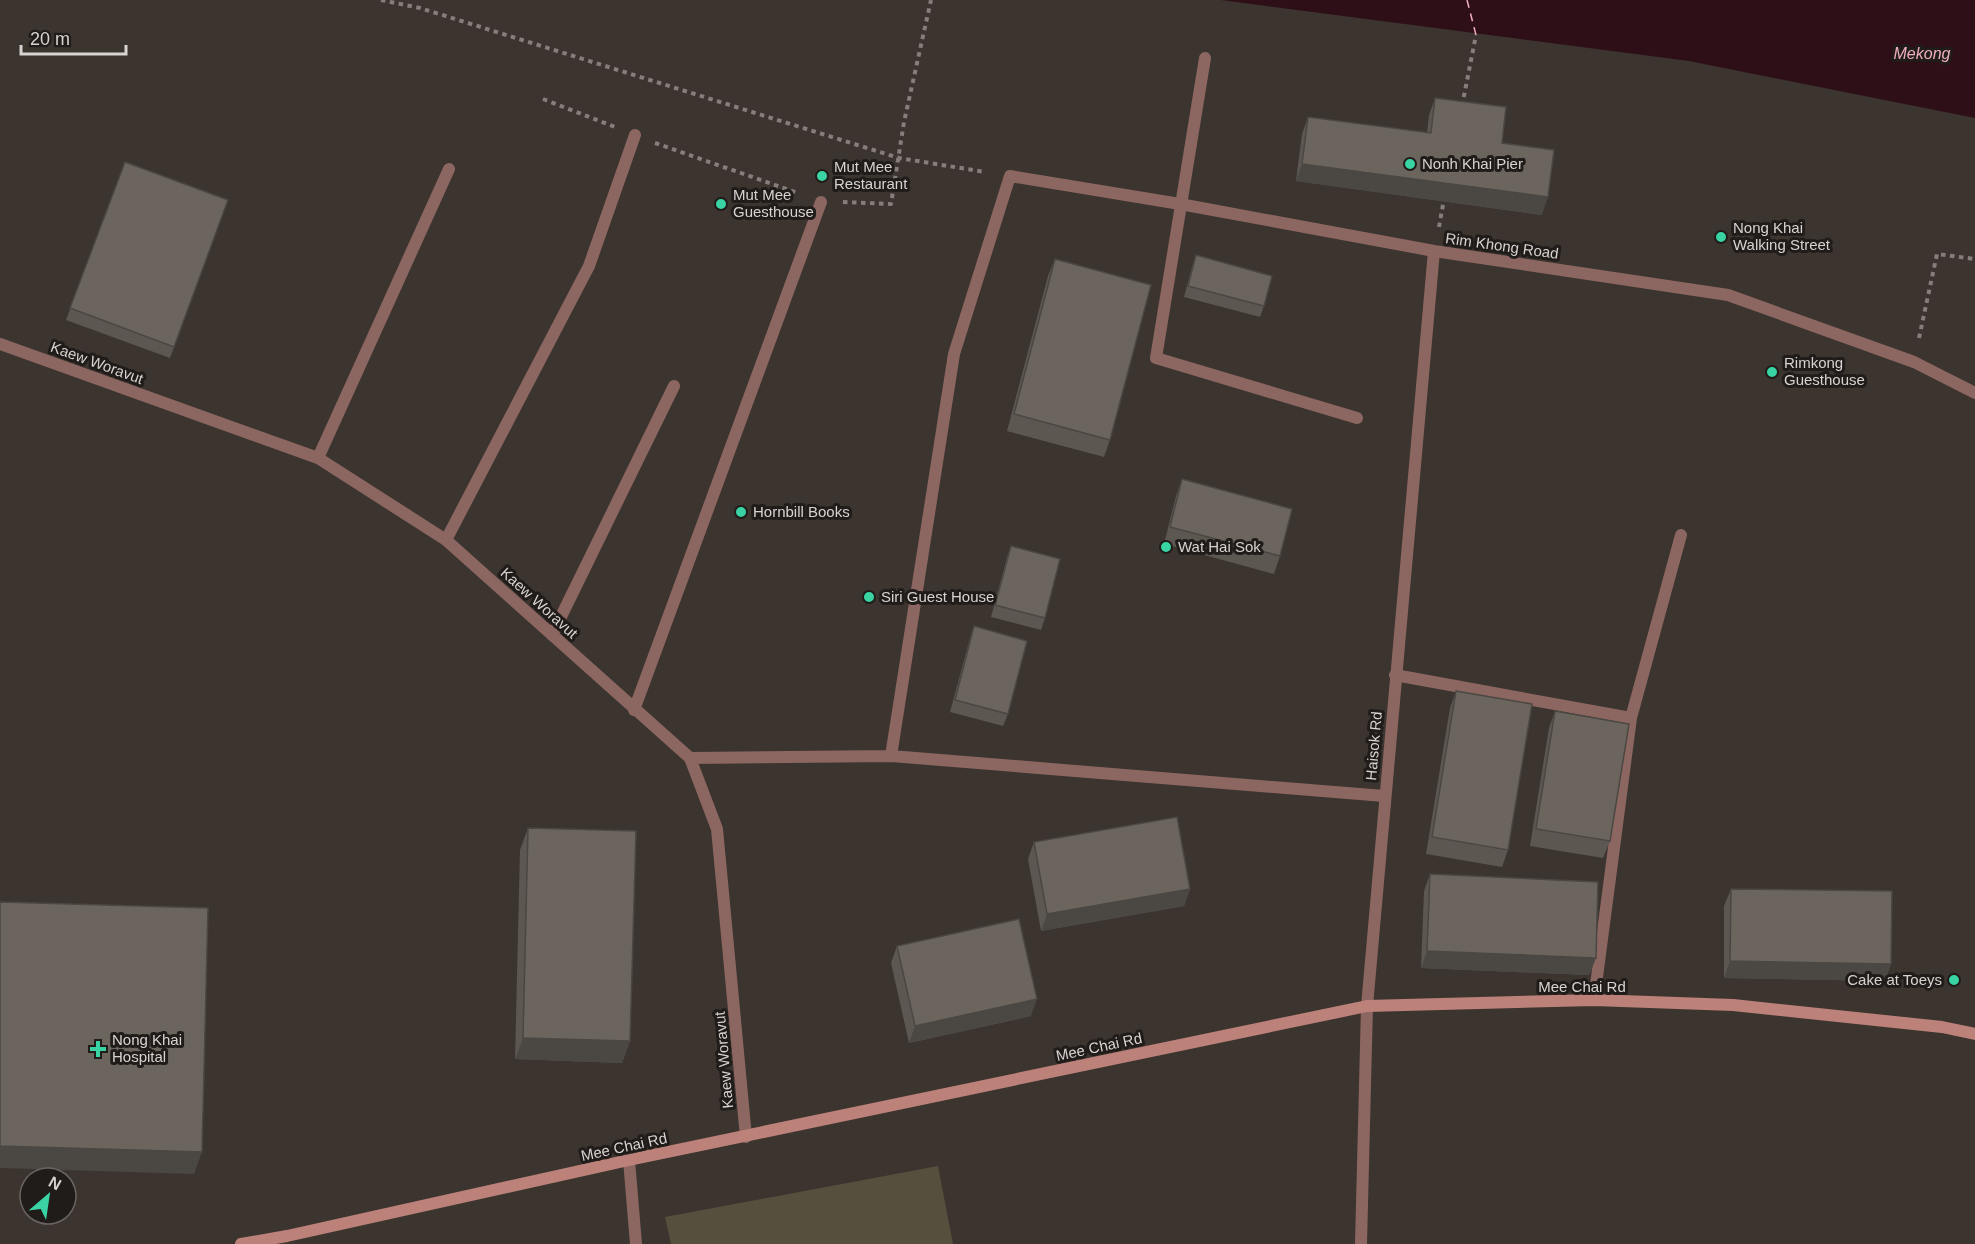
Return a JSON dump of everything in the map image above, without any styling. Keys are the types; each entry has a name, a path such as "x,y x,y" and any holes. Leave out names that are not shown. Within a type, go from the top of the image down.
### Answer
{"street":[{"path":"1205,58 1156,358 1357,418"},
{"path":"446,540 589,266 635,135"},
{"path":"318,458 448,169"},
{"path":"891,756 954,354 1010,176"},
{"name":"Rim Khong Road","path":"1010,176 1180,204 1434,251 1728,295 1914,362 1975,393"},
{"path":"634,710 821,202"},
{"name":"Haisok Rd","path":"1361,1244 1367,1006 1434,251"},
{"name":"Kaew Woravut","path":"0,344 318,458 446,540 690,758 717,829 746,1137"},
{"path":"552,635 674,386"},
{"path":"1594,1000 1631,718 1682,535"},
{"path":"1395,675 1631,718"},
{"path":"690,758 891,756 1384,796"},
{"name":"Mee Chai Rd","path":"241,1244 287,1240 629,1160 1367,1006 1594,1000 1733,1005 1942,1027 1975,1034"},
{"path":"629,1160 636,1244"}],"path":[{"path":"381,0 420,8 899,158 1010,176"},
{"path":"543,99 821,202 891,204 904,122 932,0"},
{"path":"1460,114 1476,35"},
{"path":"1434,251 1445,194"},
{"path":"1914,362 1937,254 1975,259"}],"shaded area":[{"path":"938,1166 953,1244 671,1244 665,1217"}],"water":[{"name":"Mekong","path":"1221,0 1975,0 1975,118 1689,61"}],"building":[{"name":"Nonh Khai Pier","path":"1435,98 1506,107 1502,143 1554,150 1548,197 1302,164 1308,117 1431,133"},
{"path":"125,162 228,200 174,347 70,308"},
{"path":"1196,255 1272,276 1264,306 1188,286"},
{"path":"1055,259 1151,285 1110,440 1014,414"},
{"path":"1182,479 1292,509 1280,556 1170,527"},
{"path":"1011,546 1060,559 1045,618 995,605"},
{"path":"974,626 1027,641 1008,714 955,700"},
{"path":"1456,691 1532,704 1508,850 1432,837"},
{"path":"1555,711 1629,724 1610,841 1536,829"},
{"path":"1177,817 1190,889 1047,914 1034,842"},
{"path":"528,828 636,831 630,1041 523,1038"},
{"path":"1430,874 1598,882 1596,958 1427,951"},
{"path":"1731,889 1892,891 1891,964 1730,961"},
{"name":"Nong Khai Hospital","path":"0,902 208,908 202,1152 0,1146"},
{"path":"1019,919 1037,999 915,1026 897,946"}],"ferry route":[{"path":"1467,0 1476,35"}],"place":[{"name":"Nonh Khai Pier","path":"1410,164"},
{"name":"Mut Mee Restaurant","path":"822,176"},
{"name":"Mut Mee Guesthouse","path":"721,204"},
{"name":"Nong Khai Walking Street","path":"1721,237"},
{"name":"Rimkong Guesthouse","path":"1772,372"},
{"name":"Hornbill Books","path":"741,512"},
{"name":"Wat Hai Sok","path":"1166,547"},
{"name":"Siri Guest House","path":"869,597"},
{"name":"Cake at Toeys","path":"1954,980"},
{"name":"Nong Khai Hospital","path":"98,1049"}]}
